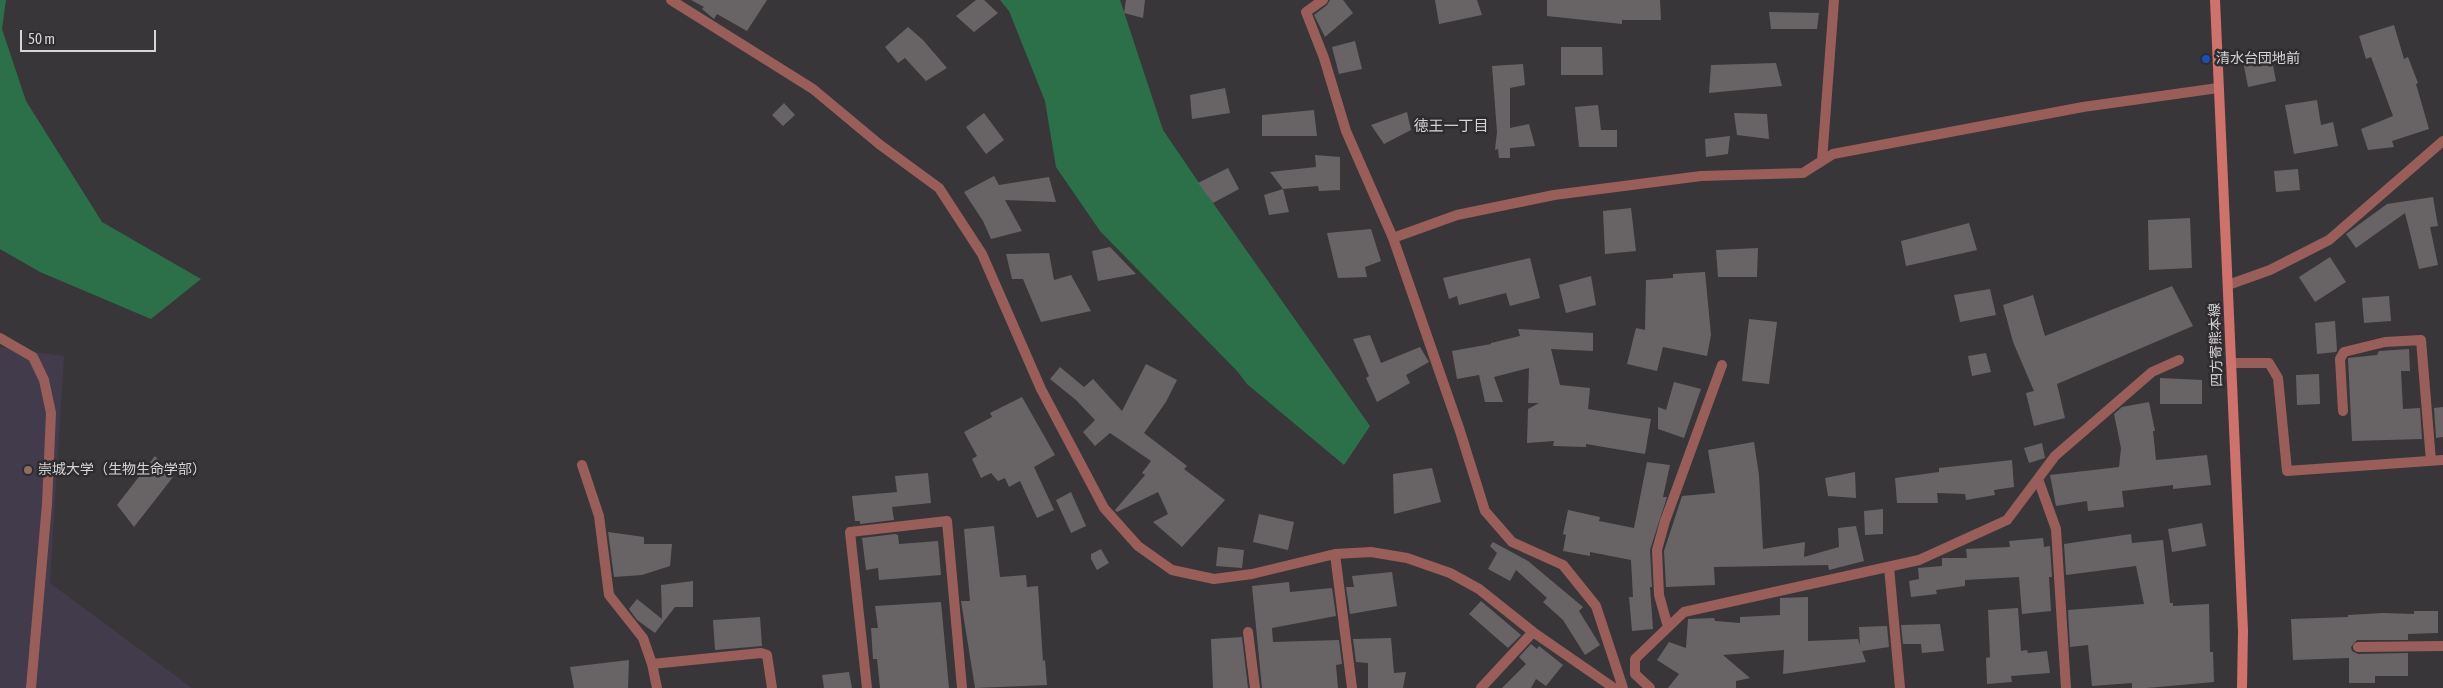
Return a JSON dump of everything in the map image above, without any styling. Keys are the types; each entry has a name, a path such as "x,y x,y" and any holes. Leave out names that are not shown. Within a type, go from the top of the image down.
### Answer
{"main road":[{"name":"四方寄熊本線","path":"2215,0 2243,631 2242,688"}],"street":[{"path":"671,0 813,89 879,144 939,188 982,254 1041,389 1104,508 1138,546 1172,570 1214,579 1252,574 1335,554 1371,552 1407,558 1450,573 1479,589 1533,632 1614,688"},
{"path":"1323,0 1306,12 1324,58 1346,132 1393,238 1460,431 1485,511 1512,542 1563,566 1596,606 1623,688"},
{"path":"1822,161 1834,0"},
{"path":"1393,238 1457,215 1554,195 1701,176 1803,173 1832,154 2073,108 2218,88"},
{"path":"2228,285 2270,270 2329,240 2443,141"},
{"path":"0,338 33,357 44,380 51,413 47,504 31,688"},
{"path":"2343,411 2340,359 2344,352 2385,342 2421,340 2431,461"},
{"path":"1650,688 1635,674 1635,659 1684,612 1919,560 2007,520 2055,456 2152,372 2179,360"},
{"path":"2231,363 2269,363 2278,378 2287,471 2443,460"},
{"path":"1668,627 1659,595 1657,550 1665,521 1722,364"},
{"path":"582,465 599,516 609,594 643,638 652,664 657,688"},
{"path":"2038,479 2056,529 2066,688"},
{"path":"867,688 850,532 947,521 962,688"},
{"path":"1335,554 1352,688"},
{"path":"1890,567 1900,688"},
{"path":"1248,632 1255,688"},
{"path":"1481,688 1533,632"},
{"path":"2358,647 2443,646"},
{"path":"652,664 761,653 767,655 772,688"}],"shaded area":[{"name":"崇城大学（生物生命学部）","path":"0,347 64,356 50,583 192,688 0,688"}],"green space":[{"path":"0,0 6,0 2,29 26,101 102,222 201,279 151,319 40,272 0,249"},
{"path":"1000,0 1120,0 1163,130 1370,426 1344,465 1247,384 1237,371 1100,231 1056,167 1045,101 1009,11"}],"building":[{"path":"691,0 767,0 747,31 717,14 714,19 702,9 704,7"},
{"path":"976,0 984,0 998,13 974,32 956,16"},
{"path":"1126,0 1145,0 1143,18 1124,13"},
{"path":"1330,0 1343,0 1353,13 1325,37 1314,15 1327,5"},
{"path":"1435,0 1477,0 1482,15 1439,24"},
{"path":"1547,0 1660,0 1661,20 1622,20 1622,24 1547,16"},
{"path":"1769,12 1819,13 1817,29 1771,29"},
{"path":"2394,25 2404,59 2408,57 2418,83 2416,84 2429,129 2392,141 2394,147 2368,150 2361,129 2393,116 2371,57 2366,59 2359,36"},
{"path":"908,27 923,40 947,68 926,81 905,58 898,63 885,47"},
{"path":"1355,41 1362,69 1339,74 1332,47"},
{"path":"1561,47 1602,47 1603,75 1561,75"},
{"path":"2270,50 2276,81 2248,87 2242,56"},
{"path":"1776,63 1782,86 1709,93 1711,65"},
{"path":"1523,64 1525,85 1510,88 1510,128 1529,124 1535,146 1510,148 1510,158 1499,158 1498,149 1495,150 1497,132 1492,66"},
{"path":"1225,88 1230,113 1192,119 1190,95"},
{"path":"2317,100 2321,125 2333,122 2338,146 2294,154 2285,105"},
{"path":"784,103 795,115 783,126 772,115"},
{"path":"1598,105 1601,130 1617,130 1617,147 1579,147 1575,107"},
{"path":"1314,110 1317,136 1262,136 1262,115"},
{"path":"1407,112 1411,130 1384,144 1371,125"},
{"path":"984,113 1004,140 986,154 966,127"},
{"path":"1734,113 1767,114 1769,139 1737,135"},
{"path":"1730,136 1728,154 1706,157 1705,139"},
{"path":"1315,155 1340,157 1340,190 1319,191 1318,186 1283,189 1270,172 1316,167"},
{"path":"1228,168 1239,189 1213,203 1198,183"},
{"path":"2298,169 2300,190 2276,192 2274,171"},
{"path":"994,176 999,185 1049,177 1056,202 1005,200 1022,231 991,239 983,221 964,192"},
{"path":"1283,189 1289,212 1269,215 1264,195"},
{"path":"2433,197 2438,226 2430,227 2438,265 2419,269 2405,213 2356,248 2346,234 2387,204"},
{"path":"1631,208 1636,251 1605,254 1603,211"},
{"path":"2190,218 2192,268 2149,270 2148,220"},
{"path":"1969,223 1977,250 1906,266 1901,241"},
{"path":"1371,229 1381,261 1365,267 1367,277 1338,278 1327,233"},
{"path":"1110,247 1136,274 1098,281 1092,251"},
{"path":"1758,248 1757,277 1718,277 1716,250"},
{"path":"1049,253 1054,280 1071,275 1091,311 1041,322 1023,279 1012,279 1006,254"},
{"path":"2330,257 2346,282 2315,302 2299,277"},
{"path":"1530,258 1540,298 1510,306 1506,293 1459,305 1457,296 1449,299 1443,278"},
{"path":"1705,272 1711,335 1707,356 1663,347 1657,371 1627,364 1636,328 1645,330 1646,280 1673,278 1673,274"},
{"path":"1591,276 1596,305 1566,313 1559,285"},
{"path":"2172,286 2193,326 2057,384 2065,418 2034,426 2026,393 2034,391 2013,342 2003,305 2033,295 2045,336"},
{"path":"1990,289 1996,315 1960,322 1954,295"},
{"path":"2389,296 2391,321 2364,323 2362,298"},
{"path":"1749,319 1777,322 1769,384 1742,381"},
{"path":"2335,321 2336,352 2317,354 2315,323"},
{"path":"1518,329 1593,333 1593,351 1551,349 1560,385 1590,388 1588,409 1651,419 1645,454 1586,444 1586,447 1553,446 1554,441 1527,443 1528,409 1539,403 1528,403 1529,368 1494,377 1503,402 1485,402 1479,375 1457,379 1452,351 1491,344 1520,336"},
{"path":"1370,335 1381,363 1420,347 1429,362 1406,375 1410,383 1377,402 1366,378 1369,376 1353,339"},
{"path":"2409,349 2410,371 2401,371 2403,409 2420,408 2422,439 2352,441 2348,358 2377,355 2379,351"},
{"path":"1986,353 1991,372 1972,376 1968,356"},
{"path":"1146,364 1177,380 1166,402 1144,433 1187,466 1184,469 1225,500 1182,547 1153,522 1168,514 1158,492 1117,512 1115,510 1145,475 1142,473 1151,461 1110,433 1095,446 1083,432 1095,420 1076,400 1050,379 1060,367 1084,387 1093,379 1122,411"},
{"path":"2319,374 2320,404 2297,405 2296,375"},
{"path":"2160,378 2202,380 2202,404 2160,404"},
{"path":"1674,382 1701,389 1684,438 1658,429 1658,407 1666,410"},
{"path":"1022,397 1055,455 1034,467 1054,510 1037,518 1020,481 1009,487 1005,478 998,481 991,473 981,478 972,459 977,456 964,432 992,417 990,413"},
{"path":"2149,402 2155,431 2153,431 2156,460 2207,455 2211,485 2173,489 2173,485 2122,491 2124,507 2088,511 2087,501 2056,506 2050,475 2119,467 2121,448 2114,414 2122,407"},
{"path":"2443,407 2443,437 2436,438 2434,408"},
{"path":"1754,442 1759,475 1763,549 1805,542 1804,557 1839,547 1838,528 1856,526 1864,561 1829,570 1828,565 1714,567 1715,585 1666,587 1664,551 1682,496 1715,493 1708,450"},
{"path":"2042,443 2045,458 2029,463 2024,448"},
{"path":"155,456 173,477 134,527 117,505"},
{"path":"2012,460 2014,487 1994,490 1995,495 1966,500 1965,494 1937,493 1938,503 1897,503 1895,478 1939,472 1939,468"},
{"path":"1647,462 1670,465 1663,497 1667,497 1650,550 1653,629 1632,631 1629,597 1633,597 1631,560 1590,552 1590,556 1563,551 1566,535 1563,534 1568,510 1600,517 1599,521 1634,528"},
{"path":"1432,468 1441,502 1394,514 1393,474"},
{"path":"1855,472 1856,498 1828,496 1825,478"},
{"path":"928,473 931,503 892,507 894,520 860,524 860,521 855,521 852,496 897,492 895,476"},
{"path":"1071,492 1086,526 1071,533 1056,500"},
{"path":"1883,509 1883,534 1865,535 1864,511"},
{"path":"1259,514 1294,522 1288,550 1253,542"},
{"path":"2202,523 2206,546 2172,552 2168,529"},
{"path":"994,526 1000,577 1026,575 1027,587 1038,586 1043,661 1045,660 1047,685 975,688 961,601 970,601 964,529"},
{"path":"608,532 644,537 644,544 672,544 670,566 642,575 614,577"},
{"path":"2131,534 2132,543 2163,540 2170,603 2173,603 2173,606 2209,604 2210,652 2213,652 2214,682 2147,688 2132,688 2132,683 2092,686 2088,645 2070,647 2068,610 2144,604 2136,566 2066,575 2064,544"},
{"path":"898,535 899,544 938,541 941,575 879,580 878,568 866,570 862,538"},
{"path":"2043,538 2044,547 2050,546 2052,577 2049,577 2051,611 2022,614 2019,577 1965,580 1965,586 1936,590 1937,594 1911,597 1909,581 1919,579 1918,568 1942,566 1942,558 1967,558 1966,549 2010,547 2009,541"},
{"path":"1493,542 1528,561 1583,607 1579,611 1600,645 1585,655 1563,620 1543,602 1547,598 1516,570 1510,581 1488,569 1497,553 1490,546"},
{"path":"1218,547 1244,550 1242,568 1216,566"},
{"path":"1101,549 1109,563 1097,570 1091,559 1091,554"},
{"path":"1392,572 1397,606 1350,614 1346,587 1354,587 1352,576"},
{"path":"693,581 693,607 675,607 655,633 637,620 629,609 637,599 662,619 661,585"},
{"path":"1289,582 1290,592 1332,588 1336,616 1272,628 1273,642 1339,640 1342,664 1336,665 1338,688 1262,688 1252,586"},
{"path":"1808,597 1808,641 1858,639 1860,646 1859,627 1887,626 1889,647 1862,651 1866,662 1783,674 1784,650 1723,655 1750,678 1736,681 1736,688 1668,688 1679,674 1657,660 1669,642 1686,648 1688,619 1714,618 1715,621 1740,623 1740,617 1780,615 1780,598"},
{"path":"1481,601 1521,635 1508,648 1469,614"},
{"path":"941,602 949,688 880,688 877,659 873,659 871,628 878,628 875,606"},
{"path":"2018,608 2021,651 2027,650 2028,653 2047,651 2050,673 2011,676 2012,682 1987,684 1986,658 1990,657 1988,610"},
{"path":"2414,611 2438,611 2438,633 2408,634 2408,640 2357,640 2351,647 2352,651 2358,654 2408,653 2408,676 2375,676 2375,683 2349,683 2349,658 2293,660 2291,619 2348,617 2348,615 2383,613 2414,614"},
{"path":"760,617 762,646 715,650 713,620"},
{"path":"1940,624 1944,651 1922,653 1921,644 1903,644 1901,625"},
{"path":"1242,637 1248,688 1213,688 1211,639"},
{"path":"1391,638 1394,673 1406,672 1403,688 1368,688 1368,663 1356,662 1353,639"},
{"path":"1531,644 1537,649 1539,646 1563,665 1546,686 1536,679 1531,688 1502,688 1526,664 1519,657"},
{"path":"629,660 628,688 574,688 570,667"},
{"path":"849,672 852,688 824,688 822,675"}],"place":[{"name":"清水台団地前","path":"2206,59"},
{"name":"崇城大学（生物生命学部）","path":"28,470"}],"district":[{"name":"徳王一丁目","path":"1451,126"}]}
